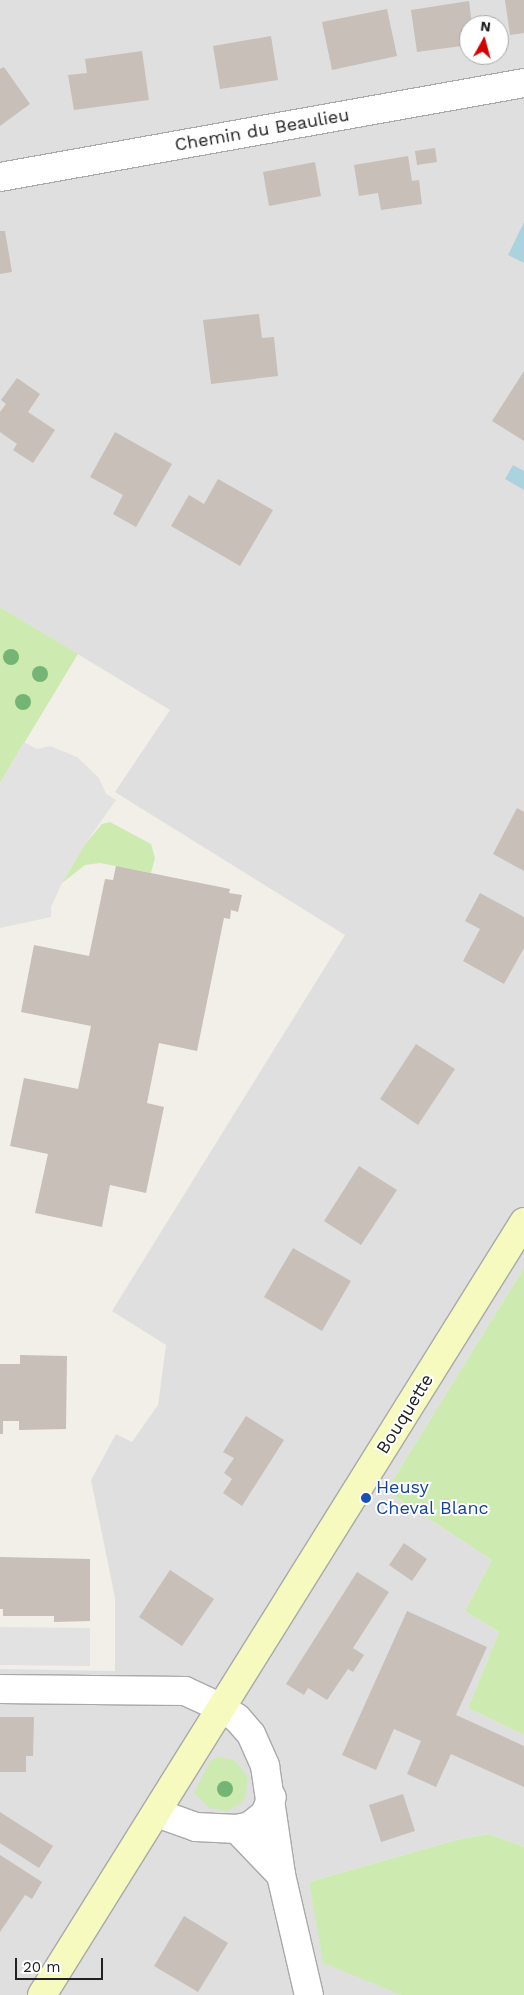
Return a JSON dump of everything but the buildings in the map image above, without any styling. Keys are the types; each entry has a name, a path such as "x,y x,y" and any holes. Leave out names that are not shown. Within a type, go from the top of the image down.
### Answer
{"main road":[{"name":"Bouquette","path":"42,1995 524,1222"}],"street":[{"name":"Chemin du Beaulieu","path":"0,177 524,83"},
{"path":"0,1689 185,1691 222,1708 237,1718 251,1734 266,1766 272,1797 281,1876 309,1995"},
{"path":"156,1813 196,1827 237,1829 250,1826 266,1814 272,1797"},
{"path":"237,1829 281,1876"}],"shaded area":[{"path":"0,0 524,0 524,1268 386,1491 492,1560 465,1611 499,1632 468,1708 524,1735 524,1847 489,1834 460,1839 309,1882 324,1963 401,1995 0,1995 0,1669 115,1671 115,1598 91,1480 116,1434 132,1442 158,1405 166,1345 112,1311 345,935 115,792 170,710 0,607"},
{"path":"24,742 37,749 50,746 77,757 99,778 106,794 116,800 85,844 62,883 51,907 51,917 0,928 0,783"},
{"path":"0,1627 90,1628 90,1666 0,1665"}],"green space":[{"path":"0,607 78,654 0,783"},
{"path":"110,822 151,844 155,858 151,873 100,863 85,865 62,883 85,844 102,824"},
{"path":"524,1268 524,1735 468,1708 499,1632 465,1611 492,1560 386,1491"},
{"path":"217,1757 234,1760 248,1777 245,1798 239,1805 226,1811 209,1808 194,1793 210,1761"},
{"path":"489,1834 524,1847 524,1995 401,1995 323,1963 309,1882 460,1839"}],"water":[{"path":"524,222 524,263 508,255"},
{"path":"513,465 524,471 524,490 505,479"}],"place":[{"name":"Heusy Cheval Blanc","path":"366,1498"}]}
